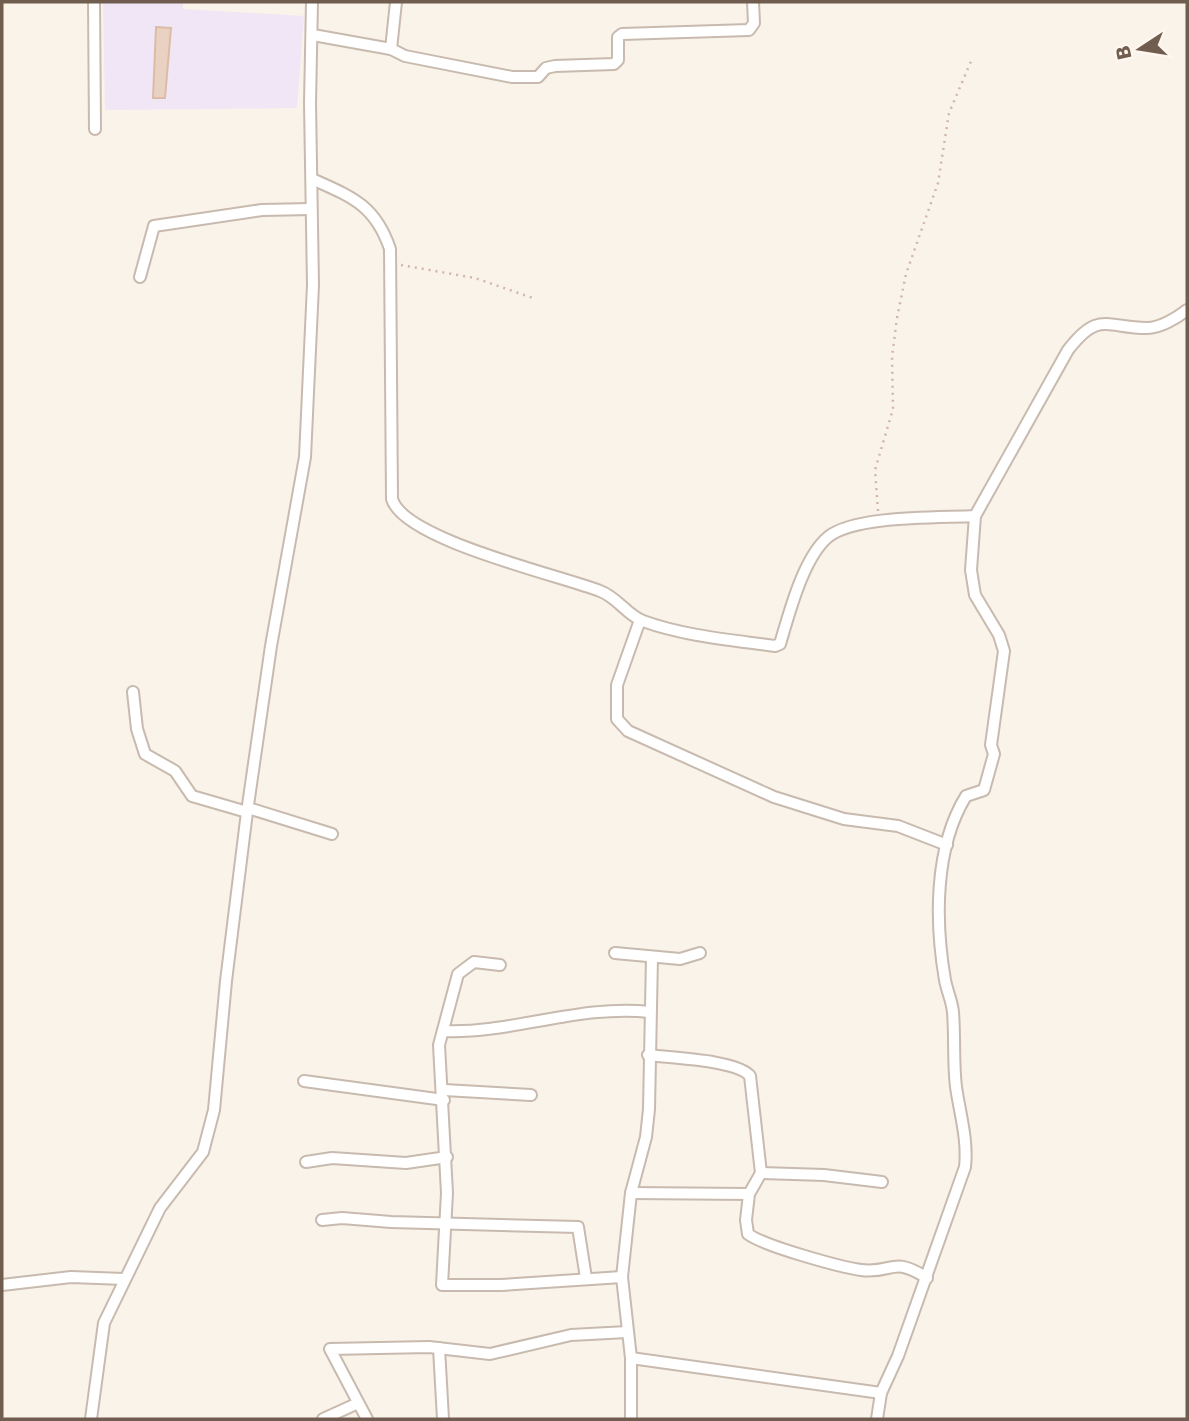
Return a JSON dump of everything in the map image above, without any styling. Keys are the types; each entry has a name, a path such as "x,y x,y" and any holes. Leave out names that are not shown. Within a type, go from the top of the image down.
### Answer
{"street":[{"path":"94,2 95,129"},
{"path":"91,1419 99,1342 104,1323 160,1208 195,1164 209,1136 248,810 271,646 305,457 313,285 310,103 312,2"},
{"path":"391,49 396,2"},
{"path":"313,35 391,49 405,56 512,76 538,78 545,68 555,66 614,64 618,60 618,37 622,34 749,30 754,23 753,2"},
{"path":"312,179 341,192 381,223 391,264 394,505 411,521 451,542 615,598 640,620 775,646 780,644 803,577 829,536 848,528 880,522 975,516"},
{"path":"140,277 154,226 171,221 262,210 311,209"},
{"path":"877,1419 881,1393 927,1278 965,1167 967,1152 956,1084 953,1009 946,981 939,891 947,845 958,809 966,796 984,790 991,775 992,734 1003,666 999,635 975,595 971,570 975,516 1068,350 1080,335 1098,324 1113,322 1147,328 1163,324 1187,310"},
{"path":"640,620 617,685 617,719 628,731 774,797 844,819 898,826 947,845"},
{"path":"133,692 136,729 145,754 175,771 192,796 332,834"},
{"path":"615,953 680,959 700,953"},
{"path":"631,1419 631,1358 622,1277 631,1193 646,1137 652,957"},
{"path":"500,965 474,962 458,974 439,1045 447,1157 442,1285 501,1285 622,1277"},
{"path":"443,1031 477,1032 518,1027 539,1020 621,1008 650,1012"},
{"path":"648,1055 744,1069 750,1076 761,1173 749,1194 746,1220 748,1234 758,1242 860,1270 898,1264 909,1266 927,1278"},
{"path":"304,1081 444,1095 531,1095"},
{"path":"306,1162 332,1158 406,1163 447,1157"},
{"path":"761,1173 824,1175 882,1182"},
{"path":"631,1193 749,1194"},
{"path":"322,1220 342,1218 578,1227 586,1278"},
{"path":"2,1285 71,1277 124,1279"},
{"path":"366,1419 330,1349 439,1348 490,1354 571,1335 627,1332"},
{"path":"439,1348 443,1419"},
{"path":"631,1358 881,1393"},
{"path":"323,1419 356,1404"}],"path":[{"path":"880,522 875,470 893,409 892,357 897,318 906,274 938,183 949,113 972,59"},
{"path":"391,264 475,278 533,298"}],"shaded area":[{"path":"103,2 183,2 183,9 304,16 297,108 105,110"}],"building":[{"path":"156,27 171,28 165,98 153,98"}]}
